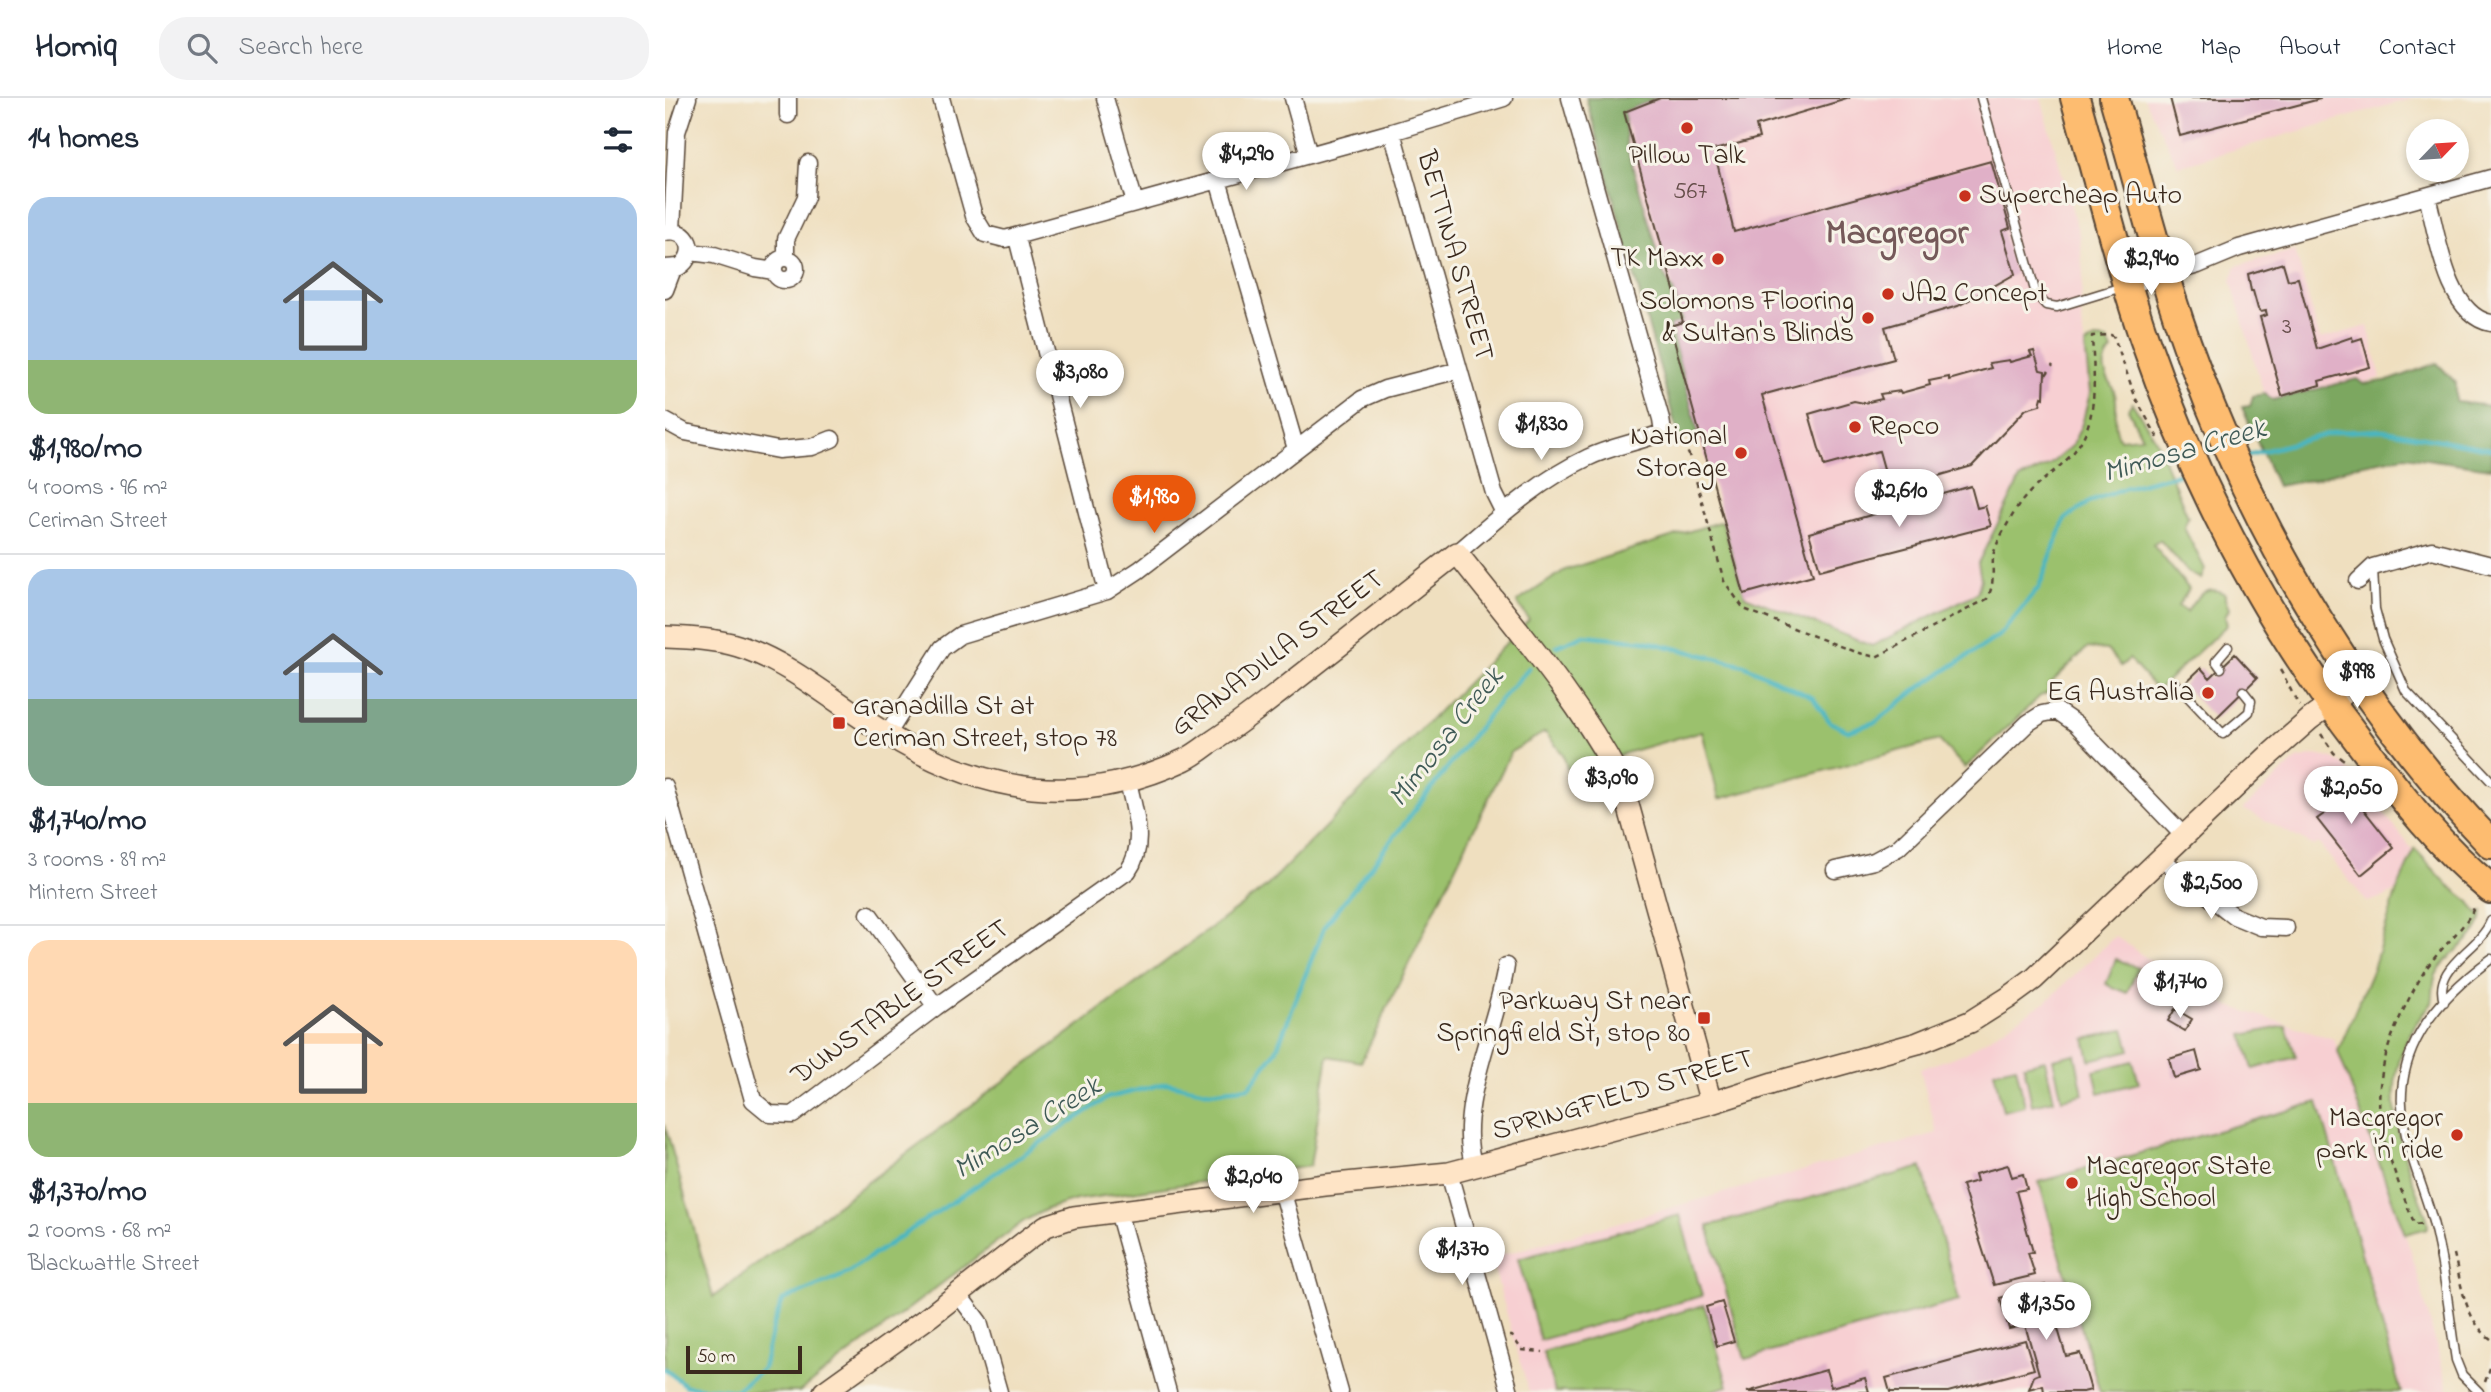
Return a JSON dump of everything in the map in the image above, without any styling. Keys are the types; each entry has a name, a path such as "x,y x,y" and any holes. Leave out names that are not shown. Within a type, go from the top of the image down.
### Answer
{"highway":[{"path":"2075,98 2174,446 2209,496 2252,581 2330,704 2397,792 2469,871 2482,894"},
{"path":"2114,98 2164,275 2194,365 2225,443 2271,537 2315,615 2359,683 2437,784 2491,844"},
{"path":"2397,792 2398,767 2391,751 2402,741"}],"street":[{"path":"665,290 669,268 684,264 690,252 688,240 678,232 669,231 677,132 688,98"},
{"path":"941,98 974,216 985,234 1005,239 1017,238 1392,132 1483,101 1504,98"},
{"path":"1105,98 1135,203"},
{"path":"1293,98 1309,155"},
{"path":"1570,98 1663,432"},
{"name":"BETTINA STREET","path":"1392,132 1494,493 1504,513"},
{"path":"690,252 714,255 774,271 782,279 793,277 796,267 786,258 786,239 806,197 808,163"},
{"path":"2128,285 2210,261 2239,248 2491,178"},
{"path":"1218,180 1296,449"},
{"path":"2427,196 2448,277 2463,305 2483,321 2491,323"},
{"path":"1017,238 1107,591"},
{"path":"887,735 942,649 960,635 1107,591 1362,399 1459,370"},
{"path":"665,421 685,432 778,450 812,447 832,439"},
{"name":"GRANADILLA STREET","path":"665,637 713,640 759,655 787,670 887,735 936,762 980,779 1026,789 1069,789 1128,780 1186,759 1237,725 1457,553 1540,484 1599,453 1663,432"},
{"path":"2358,581 2373,568 2432,550 2491,565"},
{"path":"1457,553 1564,689 1605,751 1622,783 1711,1103"},
{"name":"SPRINGFIELD STREET","path":"824,1392 1046,1226 1074,1216 1282,1190 1449,1173 1711,1103 1918,1043 1970,1022 2008,999 2034,979 2267,757 2359,683"},
{"path":"1835,870 1874,861 1898,848 2028,723 2042,714 2057,711 2076,724 2183,835"},
{"name":"DUNSTABLE STREET","path":"665,787 753,1100 770,1114 793,1115 936,1007 1128,871 1136,860 1139,838 1128,780"},
{"path":"2160,858 2234,916 2261,927 2285,928"},
{"path":"869,914 936,1007"},
{"path":"1474,1166 1468,1129 1481,1057 1502,993 1506,967"},
{"path":"1449,1173 1510,1392"},
{"path":"1282,1190 1340,1392"},
{"path":"1118,1211 1168,1392"},
{"path":"958,1294 979,1322 999,1392"}],"lane":[{"path":"1981,98 2033,286 2041,301 2051,306 2065,306 2128,285"},
{"path":"2373,568 2375,609 2383,639 2406,691 2491,781"},
{"path":"2221,668 2216,661 2228,647"},
{"path":"2176,684 2223,734 2249,712 2251,701 2243,691"},
{"path":"2444,1002 2441,992 2443,977 2477,941 2491,921"},
{"path":"2482,1388 2462,1375 2456,1360 2437,1238 2409,1148 2402,1114 2403,1083 2409,1054 2417,1036 2444,1002 2491,959"}],"path":[{"path":"1663,432 1683,444 1689,455 1724,581 1744,609 1855,652 1877,657 1987,598 1994,587 1993,554 2017,508 2035,486 2071,456 2085,434 2094,409 2092,336 2114,337 2136,398 2174,446"},
{"path":"2046,375 2053,365"},
{"path":"2330,746 2334,753 2352,767"},
{"path":"2427,1223 2415,1225 2383,1133 2380,1093 2383,1068 2399,1020 2425,971 2470,916 2482,894"},
{"path":"2451,1243 2472,1319 2482,1333 2491,1339"},
{"path":"1495,1339 1513,1336 1522,1350 1543,1352"},
{"path":"2482,1388 2491,1365"}],"shaded area":[{"path":"1658,98 2041,98 2079,234 2083,273 2080,309 2090,393 2082,424 2072,446 2048,466 2020,479 1977,593 1872,646 1745,596 1698,433 1593,124"},
{"path":"2144,98 2414,98 2178,166"},
{"path":"2295,250 2320,339 2368,326 2381,378 2268,408 2231,281 2236,266"},
{"path":"2315,755 2331,758 2344,765 2413,850 2397,890 2367,902 2318,843 2314,846 2243,809 2297,759"},
{"name":"Macgregor State High School","path":"2115,936 2204,998 2334,1039 2411,1251 2449,1392 1529,1392 1491,1258 1937,1133 1920,1069 1965,1053 2048,1000"}],"green space":[{"path":"1586,98 1658,98 1624,112 1627,148 1656,245 1656,261 1675,294 1683,322 1670,326 1698,432 1692,438 1679,438"},
{"path":"2095,339 2107,340 2112,350 2107,358 2105,371 2115,394 2115,425 2120,439 2142,437 2128,409 2132,403 2155,438 2188,517 2184,528 2205,569 2201,579 2188,572 2160,540 2153,545 2189,589 2178,606 2187,612 2198,597 2213,590 2225,594 2229,609 2225,617 2227,625 2157,690 2129,659 2121,666 2107,650 2087,648 2048,686 2048,693 2040,696 1965,768 1939,740 1719,799 1702,731 1622,754 1596,765 1567,769 1563,754 1545,732 1511,752 1361,1062 1328,1056 1310,1166 1076,1200 1047,1209 1024,1221 799,1392 735,1392 686,1386 665,1369 665,1125 713,1297 1266,887 1529,620 1517,602 1565,570 1722,521 1745,596 1872,646 1977,593 1981,579 1978,563 2020,479 2048,466 2072,446 2082,424 2090,393 2085,345"},
{"path":"2437,363 2456,383 2456,402 2491,406 2491,468 2405,456 2277,486 2242,407 2250,406 2253,396 2265,394 2273,400 2357,379 2363,384 2391,380"},
{"path":"2415,849 2447,884 2470,902 2478,914 2483,912 2470,939 2441,966 2434,982 2432,1003 2413,1028 2401,1054 2395,1081 2399,1135 2428,1228 2405,1234 2338,1051 2373,969 2397,890"},
{"path":"2116,959 2138,968 2127,993 2106,984"},
{"path":"2286,1026 2296,1057 2253,1069 2243,1035"},
{"path":"2124,1029 2130,1050 2090,1060 2085,1039"},
{"path":"2075,1054 2083,1094 2062,1099 2053,1059"},
{"path":"2045,1060 2054,1100 2032,1105 2024,1065"},
{"path":"2133,1061 2139,1083 2099,1093 2094,1071"},
{"path":"2016,1066 2025,1106 2003,1111 1994,1071"},
{"path":"2318,1102 2401,1392 2100,1392 2039,1182"},
{"path":"1922,1167 1959,1300 1745,1359 1708,1226"},
{"path":"1680,1215 1702,1296 1540,1340 1518,1259"},
{"path":"1704,1305 1728,1386 1707,1392 1555,1392 1543,1352"}],"building":[{"path":"1660,98 1850,98 1756,126 1759,138 1714,150 1734,232 1991,161 2010,228 2002,231 2015,274 1958,306 1885,327 1894,359 1762,395 1813,575 1744,594 1670,326 1683,322 1624,112"},
{"path":"2170,98 2320,98 2320,99 2180,136"},
{"path":"2283,263 2288,280 2298,278 2317,349 2352,337 2353,341 2362,338 2370,367 2319,381 2320,385 2282,396 2260,317 2267,315 2266,311 2261,312 2258,309 2248,274"},
{"path":"2034,351 2040,370 2045,371 2044,398 2042,397 2040,405 2026,409 1972,466 1890,490 1879,451 1824,466 1809,414 1854,401 1864,403 1882,399 1880,394 1901,393 1930,385 1929,381 1949,377 1949,380 1991,368 1989,363 2010,362 2032,356 2030,352"},
{"path":"1971,486 1977,508 1985,506 1991,526 1820,570 1809,533"},
{"path":"2235,654 2257,678 2215,719 2183,685 2201,668 2210,678"},
{"path":"2330,775 2337,784 2341,781 2394,848 2361,875 2317,819 2328,811 2310,790"},
{"path":"2175,1009 2192,1019 2185,1031 2168,1021"},
{"path":"2196,1051 2201,1070 2174,1078 2169,1059"},
{"path":"2008,1165 2012,1177 2023,1174 2027,1189 2016,1191 2033,1252 2028,1253 2035,1275 1994,1285 1962,1185 1977,1181 1975,1174"},
{"path":"2045,1285 2066,1356 2080,1353 2091,1390 2044,1392 2043,1385 2029,1389 2034,1376 2039,1374 2025,1325 2009,1329 2000,1298"},
{"path":"1722,1302 1734,1341 1717,1346 1706,1307"},
{"path":"2025,1340 2034,1369 1948,1392 1890,1392 1886,1378"},
{"path":"1826,1370 1831,1387 1865,1378 1869,1392 1747,1392"}],"waterway":[{"name":"Mimosa Creek","path":"2241,457 2336,432 2383,430 2491,449"},
{"name":"Mimosa Creek","path":"1557,646 1584,635 1645,641 1744,665 1813,698 1830,722 1848,731 1876,722 1917,689 2000,635 2039,587 2065,519 2090,502 2125,488 2186,472"},
{"name":"Mimosa Creek","path":"665,1369 686,1386 735,1391 763,1369 773,1326 783,1300 842,1276 1107,1098 1167,1083 1210,1092 1249,1087 1276,1051 1324,927 1497,704 1529,668"}],"place":[{"name":"Pillow Talk","path":"1687,128"},
{"name":"Supercheap Auto","path":"1965,196"},
{"name":"TK Maxx","path":"1718,259"},
{"name":"JA2 Concept","path":"1888,294"},
{"name":"Solomons Flooring & Sultan's Blinds","path":"1868,318"},
{"name":"Repco","path":"1855,427"},
{"name":"National Storage","path":"1741,453"},
{"name":"EG Australia","path":"2208,693"},
{"name":"Granadilla St at Ceriman Street, stop 78","path":"839,723"},
{"name":"Parkway St near Springfield St, stop 80","path":"1704,1018"},
{"name":"Macgregor park 'n' ride","path":"2457,1135"},
{"name":"Macgregor State High School","path":"2072,1183"}],"district":[{"name":"Macgregor","path":"1897,234"}]}
